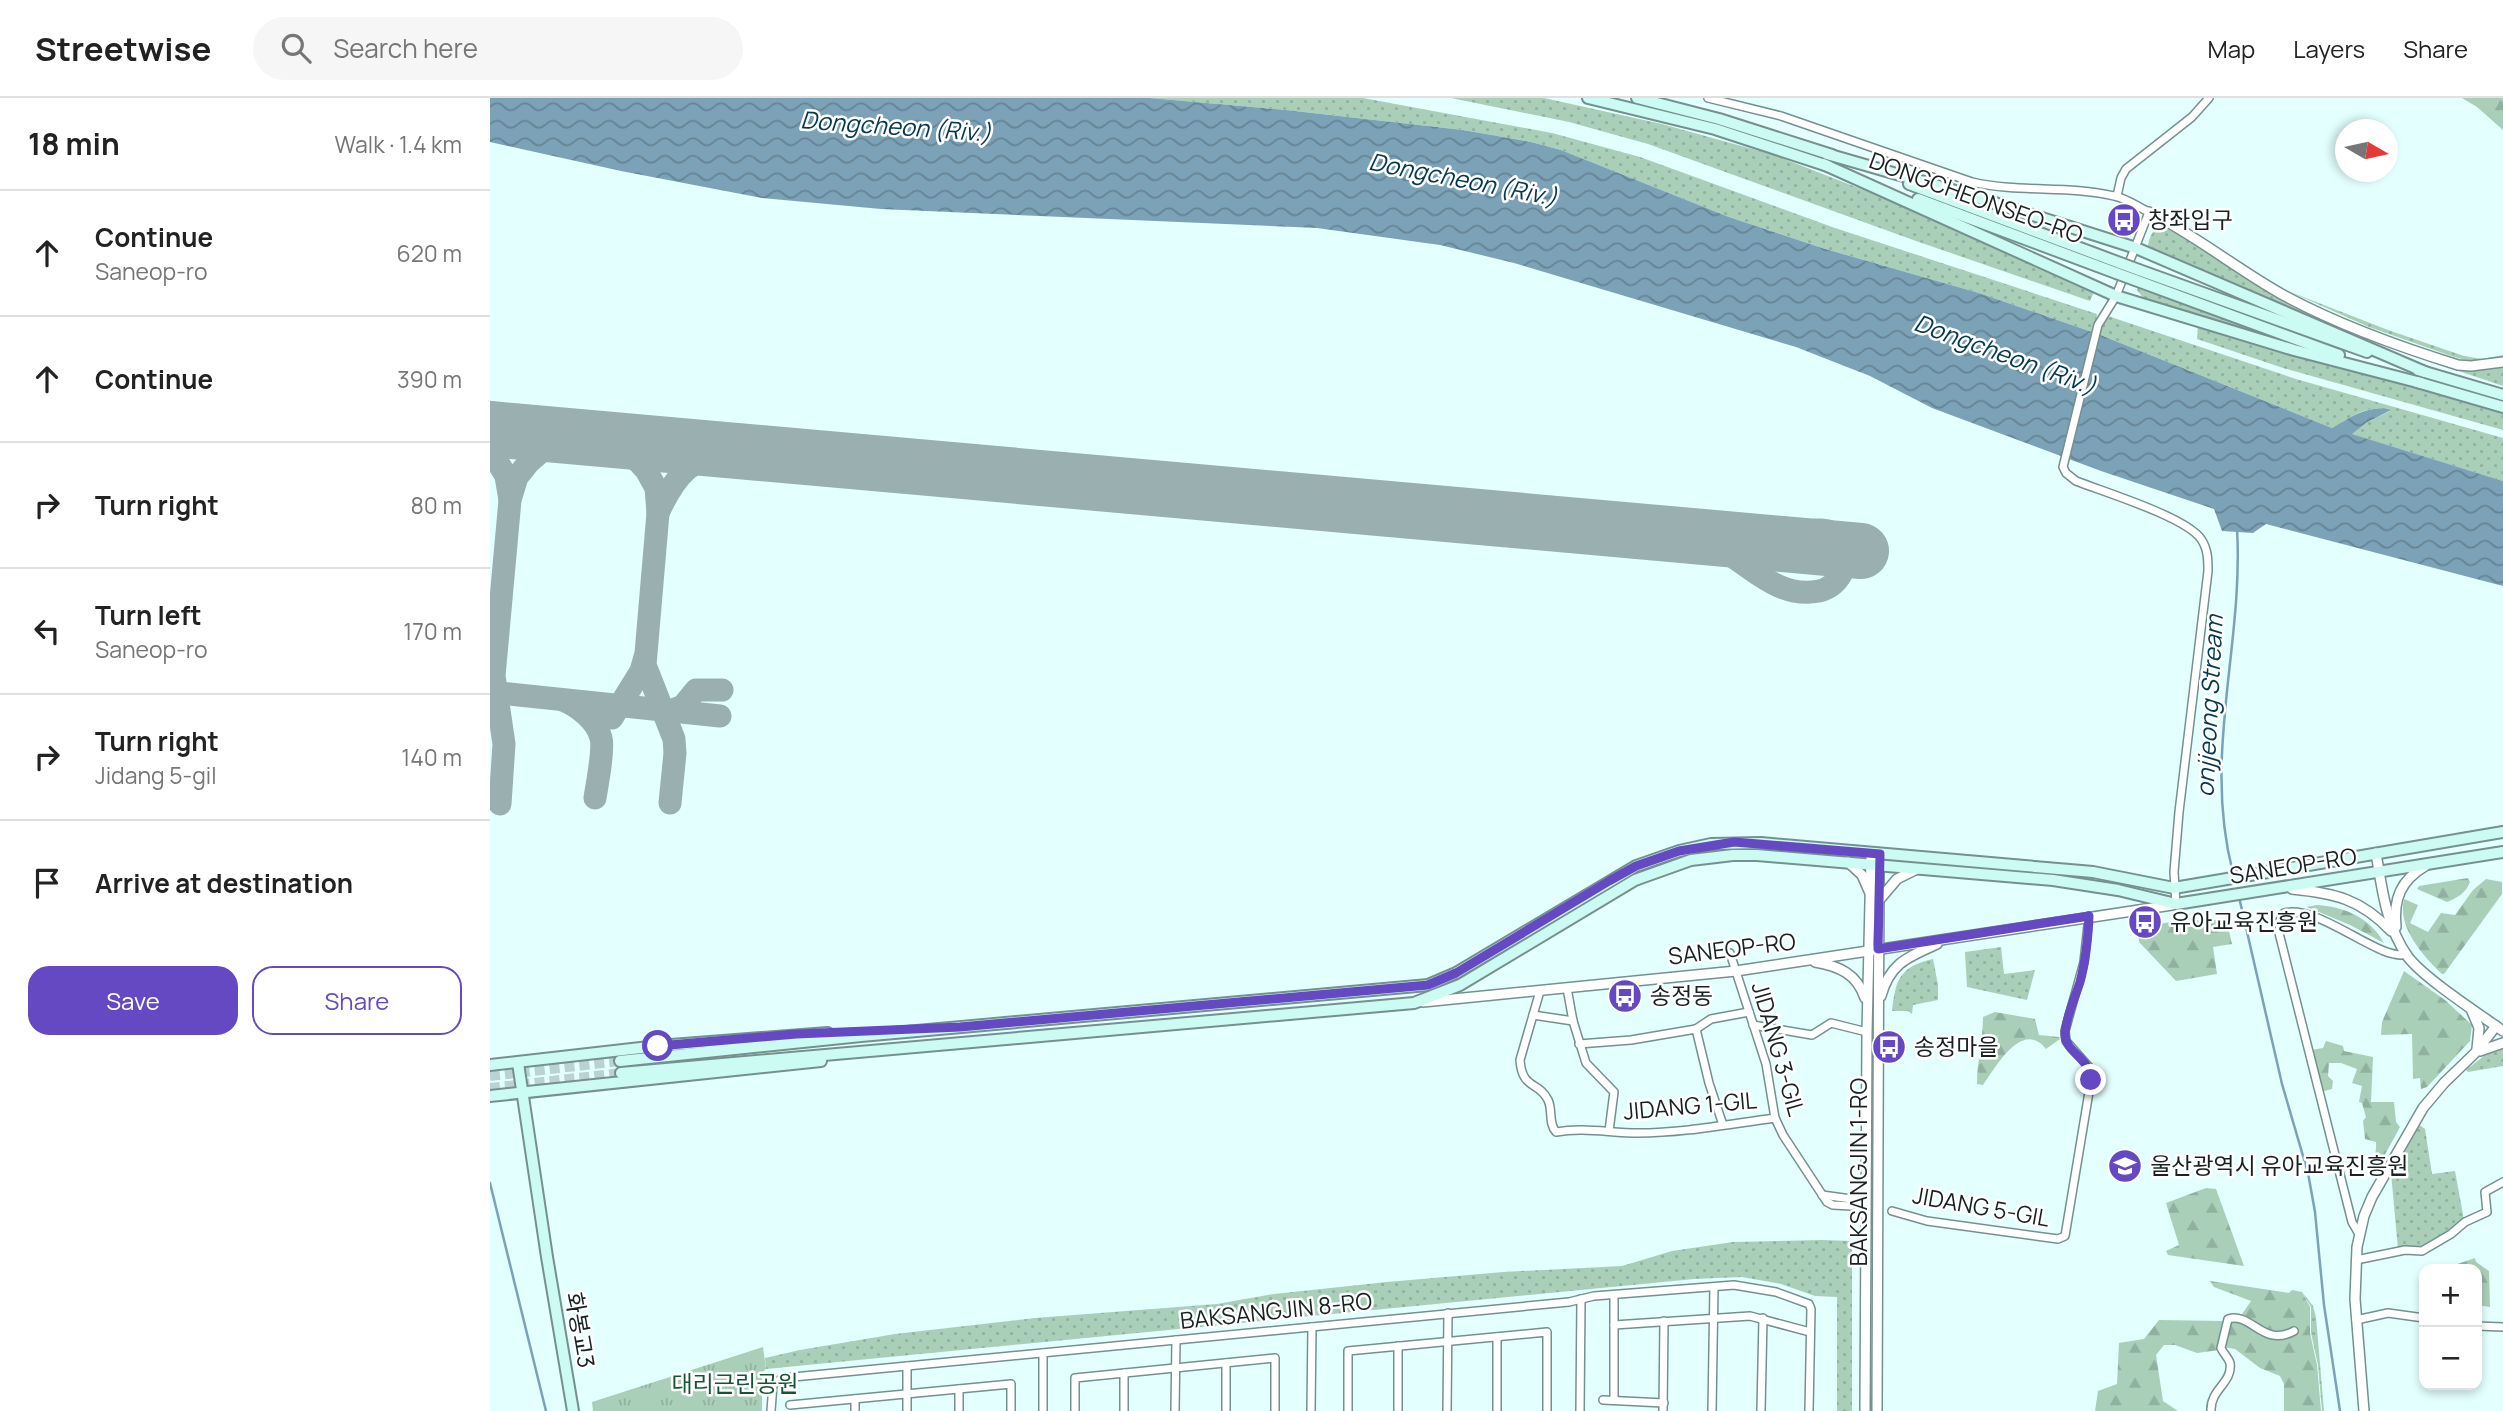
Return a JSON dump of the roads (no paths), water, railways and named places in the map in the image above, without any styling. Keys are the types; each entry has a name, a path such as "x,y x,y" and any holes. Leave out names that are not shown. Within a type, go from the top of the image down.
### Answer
{"main road":[{"name":"DONGCHEONSEO-RO","path":"1588,98 1825,159"},
{"name":"DONGCHEONSEO-RO","path":"1637,98 1719,118 2137,275 2284,323 2503,407"},
{"path":"1825,159 1973,196 2136,248 2423,377"},
{"path":"1825,159 2116,296 2294,350 2423,377"},
{"name":"DONGCHEONSEO-RO","path":"2423,377 2503,395"},
{"name":"SANEOP-RO","path":"2174,888 2503,832"},
{"name":"SANEOP-RO","path":"1414,1003 962,1042 620,1067 960,1027 1428,985 1456,973 1636,866 1679,851 1734,842 1875,859"},
{"name":"SANEOP-RO","path":"2176,904 2379,874 2503,852"},
{"path":"1414,1003 1460,985 1616,891 1663,869 1691,860 1733,855 1848,862 1875,859 2093,872 2174,888"},
{"path":"1875,859 1918,868 2077,883 2176,904"},
{"name":"SANEOP-RO","path":"490,1066 730,1040 960,1027"},
{"name":"SANEOP-RO","path":"490,1096 797,1064 962,1042"},
{"name":"화봉교3","path":"518,1063 573,1411"}],"street":[{"path":"1708,98 1781,116 1984,185 2117,196 2194,236 2285,295 2348,324 2458,365 2503,362"},
{"path":"2117,196 2122,174 2126,169 2192,117 2209,98"},
{"path":"2149,212 2116,296 2096,332 2063,464 2066,473 2076,481 2184,524 2201,539 2207,552 2208,571 2185,757 2174,888 2176,904"},
{"path":"2364,1411 2356,1320 2356,1260 2359,1234 2372,1197 2414,1122 2432,1096 2500,1028 2413,963 2398,939 2386,910 2376,853"},
{"path":"1874,933 1870,897 1875,859"},
{"path":"1874,933 1879,904 1875,859"},
{"path":"1848,862 1861,875 1870,897"},
{"path":"2398,939 2395,924 2396,897 2407,879 2425,866"},
{"path":"1879,904 1891,885 1918,868"},
{"path":"2286,888 2339,895 2357,902 2379,919 2398,939"},
{"name":"SANEOP-RO","path":"1414,1003 1736,971 2176,904"},
{"path":"2359,1234 2352,1222 2309,1058 2279,933 2280,920 2284,913 2297,912 2342,929 2391,954 2407,954"},
{"name":"JIDANG 5-GIL","path":"1892,1211 1927,1222 1974,1229 2058,1239 2065,1236 2091,1080 2089,1067 2066,1041 2065,1031 2084,962 2089,916"},
{"name":"BAKSANGJIN 1-RO","path":"1874,933 1879,1004 1877,1411"},
{"path":"1879,1004 1887,979 1894,968 1912,955 1948,938"},
{"name":"BAKSANGJIN 1-RO","path":"1865,1411 1867,1006 1874,950"},
{"name":"JIDANG 3-GIL","path":"1730,953 1766,1064 1774,1118 1822,1195"},
{"path":"1806,961 1848,972 1859,983 1867,1006"},
{"path":"1567,988 1573,1021 1586,1063 1614,1092 1609,1131"},
{"name":"JIDANG 1-GIL","path":"1540,991 1520,1060 1528,1083 1539,1089 1547,1098 1554,1130 1580,1128 1638,1133 1774,1118"},
{"path":"2470,1007 2479,1032 2475,1053"},
{"path":"1579,1044 1631,1040 1696,1029 1711,1019 1749,1012"},
{"path":"1533,1015 1573,1021"},
{"path":"1753,1025 1812,1035 1832,1023 1867,1032"},
{"path":"1696,1029 1709,1083 1723,1125"},
{"path":"2475,1053 2503,1043"},
{"path":"2356,1260 2405,1250 2426,1250 2465,1222 2487,1212 2485,1192 2503,1182"},
{"path":"1822,1195 1866,1200"},
{"path":"1822,1195 1833,1205 1851,1206"},
{"name":"BAKSANGJIN 8-RO","path":"771,1411 772,1388 779,1379 1734,1285 1760,1288 1809,1304 1810,1332"},
{"path":"1712,1411 1714,1287"},
{"path":"1614,1295 1614,1401"},
{"path":"1580,1411 1581,1299"},
{"path":"1447,1411 1448,1313"},
{"path":"2356,1320 2388,1313 2419,1317"},
{"path":"1614,1325 1737,1316 1763,1318 1810,1332 1810,1411"},
{"path":"2211,1411 2213,1397 2228,1374 2229,1361 2221,1348 2227,1320 2234,1317 2241,1319 2260,1331 2277,1336 2294,1331"},
{"path":"1761,1411 1763,1318"},
{"path":"1603,1400 1664,1407 1664,1321"},
{"path":"1311,1411 1312,1326"},
{"path":"2482,1326 2503,1327"},
{"path":"1348,1411 1348,1351 1548,1332 1547,1411"},
{"path":"1497,1337 1497,1411"},
{"path":"1175,1340 1175,1411"},
{"path":"1398,1346 1398,1411"},
{"path":"1043,1353 1043,1411"},
{"path":"1075,1411 1075,1378 1275,1358 1275,1411"},
{"path":"1226,1363 1226,1411"},
{"path":"907,1366 907,1411"},
{"path":"1124,1373 1124,1411"},
{"path":"790,1405 803,1408 855,1399 1011,1384 1011,1411"},
{"path":"959,1411 960,1389"},
{"path":"855,1399 855,1411"}],"water":[{"name":"Dongcheon (Riv.)","path":"490,98 1150,98 1463,130 1531,142 1561,150 1729,217 1822,248 1979,293 2098,334 2332,428 2368,410 2391,410 2352,434 2503,481 2503,586 2266,524 2253,533 2222,531 2214,509 2101,471 1932,408 1870,376 1796,347 1514,263 1440,245 1317,228 881,209 762,198 490,142"}],"waterway":[{"name":"onjjeong Stream","path":"2233,873 2225,829 2222,743 2235,615 2237,528"},
{"name":"onjjeong Stream","path":"2239,897 2282,1084 2308,1173 2340,1411"},
{"path":"490,1183 546,1411"}],"tunnel":[{"path":"490,1076 620,1061"},
{"path":"490,1088 621,1073"}],"place":[{"name":"창좌입구","path":"2124,220"},
{"name":"유아교육진흥원","path":"2145,922"},
{"name":"송정동","path":"1625,996"},
{"name":"송정마을","path":"1889,1047"},
{"name":"울산광역시 유아교육진흥원","path":"2125,1166"}],"park label":[{"name":"대리근린공원","path":"735,1384"}]}
